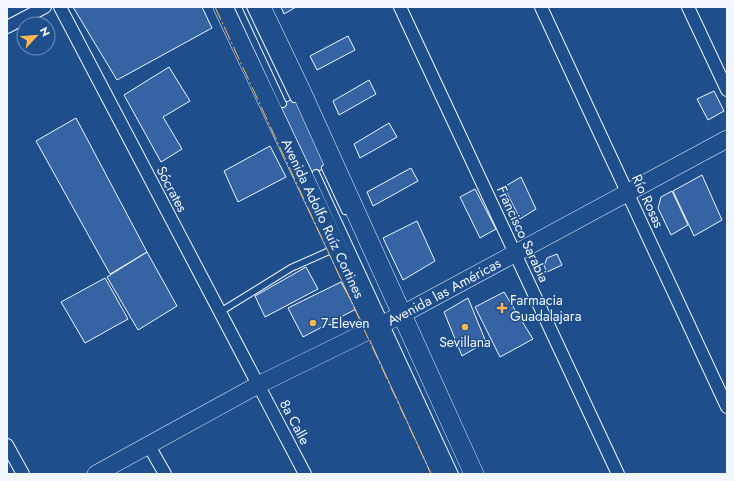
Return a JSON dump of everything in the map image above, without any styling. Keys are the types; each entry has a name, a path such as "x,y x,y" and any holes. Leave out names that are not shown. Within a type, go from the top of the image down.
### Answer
{"main road":[{"name":"Avenida Adolfo Ruíz Cortines","path":"223,7 337,247 391,320 474,474"},
{"name":"Avenida Adolfo Ruíz Cortines","path":"260,7 302,93 391,320 442,474"},
{"name":"Avenida las Américas","path":"96,474 258,385 391,320 727,139"}],"street":[{"path":"7,27 45,7"},
{"name":"Sócrates","path":"60,7 258,385"},
{"name":"Francisco Sarabia","path":"400,7 618,474"},
{"name":"Río Rosas","path":"541,7 727,407"},
{"path":"688,7 727,90"},
{"name":"8a Calle","path":"258,385 305,474"},
{"path":"7,445 23,474"},
{"path":"149,446 164,474"}],"lane":[{"path":"238,7 283,104"},
{"path":"250,7 294,99"},
{"path":"325,168 348,218"},
{"path":"316,173 391,320 455,474"},
{"path":"220,312 291,268 337,247"},
{"path":"460,460 466,474"}],"building":[{"path":"73,7 202,7 212,28 117,80"},
{"path":"281,7 296,7 284,14"},
{"path":"348,36 355,50 317,70 310,56"},
{"path":"169,67 190,101 163,117 182,149 161,162 124,95"},
{"path":"369,80 376,94 339,115 333,101"},
{"path":"714,91 724,111 708,120 697,99"},
{"path":"297,97 329,166 313,174 280,105"},
{"path":"76,118 147,252 110,274 36,141"},
{"path":"389,123 397,137 360,158 354,144"},
{"path":"270,146 286,177 238,202 224,171"},
{"path":"411,168 418,181 373,206 367,192"},
{"path":"702,175 722,220 694,236 673,191"},
{"path":"521,177 536,209 520,219 504,187"},
{"path":"475,189 496,229 480,238 460,197"},
{"path":"672,191 688,225 671,235 658,208 661,197"},
{"path":"417,221 435,261 403,280 383,238"},
{"path":"147,252 177,306 138,330 107,277"},
{"path":"557,254 562,265 547,272 544,266 547,258"},
{"path":"306,267 318,289 265,317 255,296"},
{"path":"105,278 128,319 85,343 61,302"},
{"name":"7-Eleven","path":"341,282 356,309 303,337 288,308"},
{"path":"504,292 533,339 500,357 475,307"},
{"name":"Sevillana","path":"468,298 486,342 462,356 444,312"}],"power":[{"path":"215,7 431,474"}],"place":[{"name":"Farmacia Guadalajara","path":"502,308"},
{"name":"7-Eleven","path":"313,323"},
{"name":"Sevillana","path":"465,327"}]}
